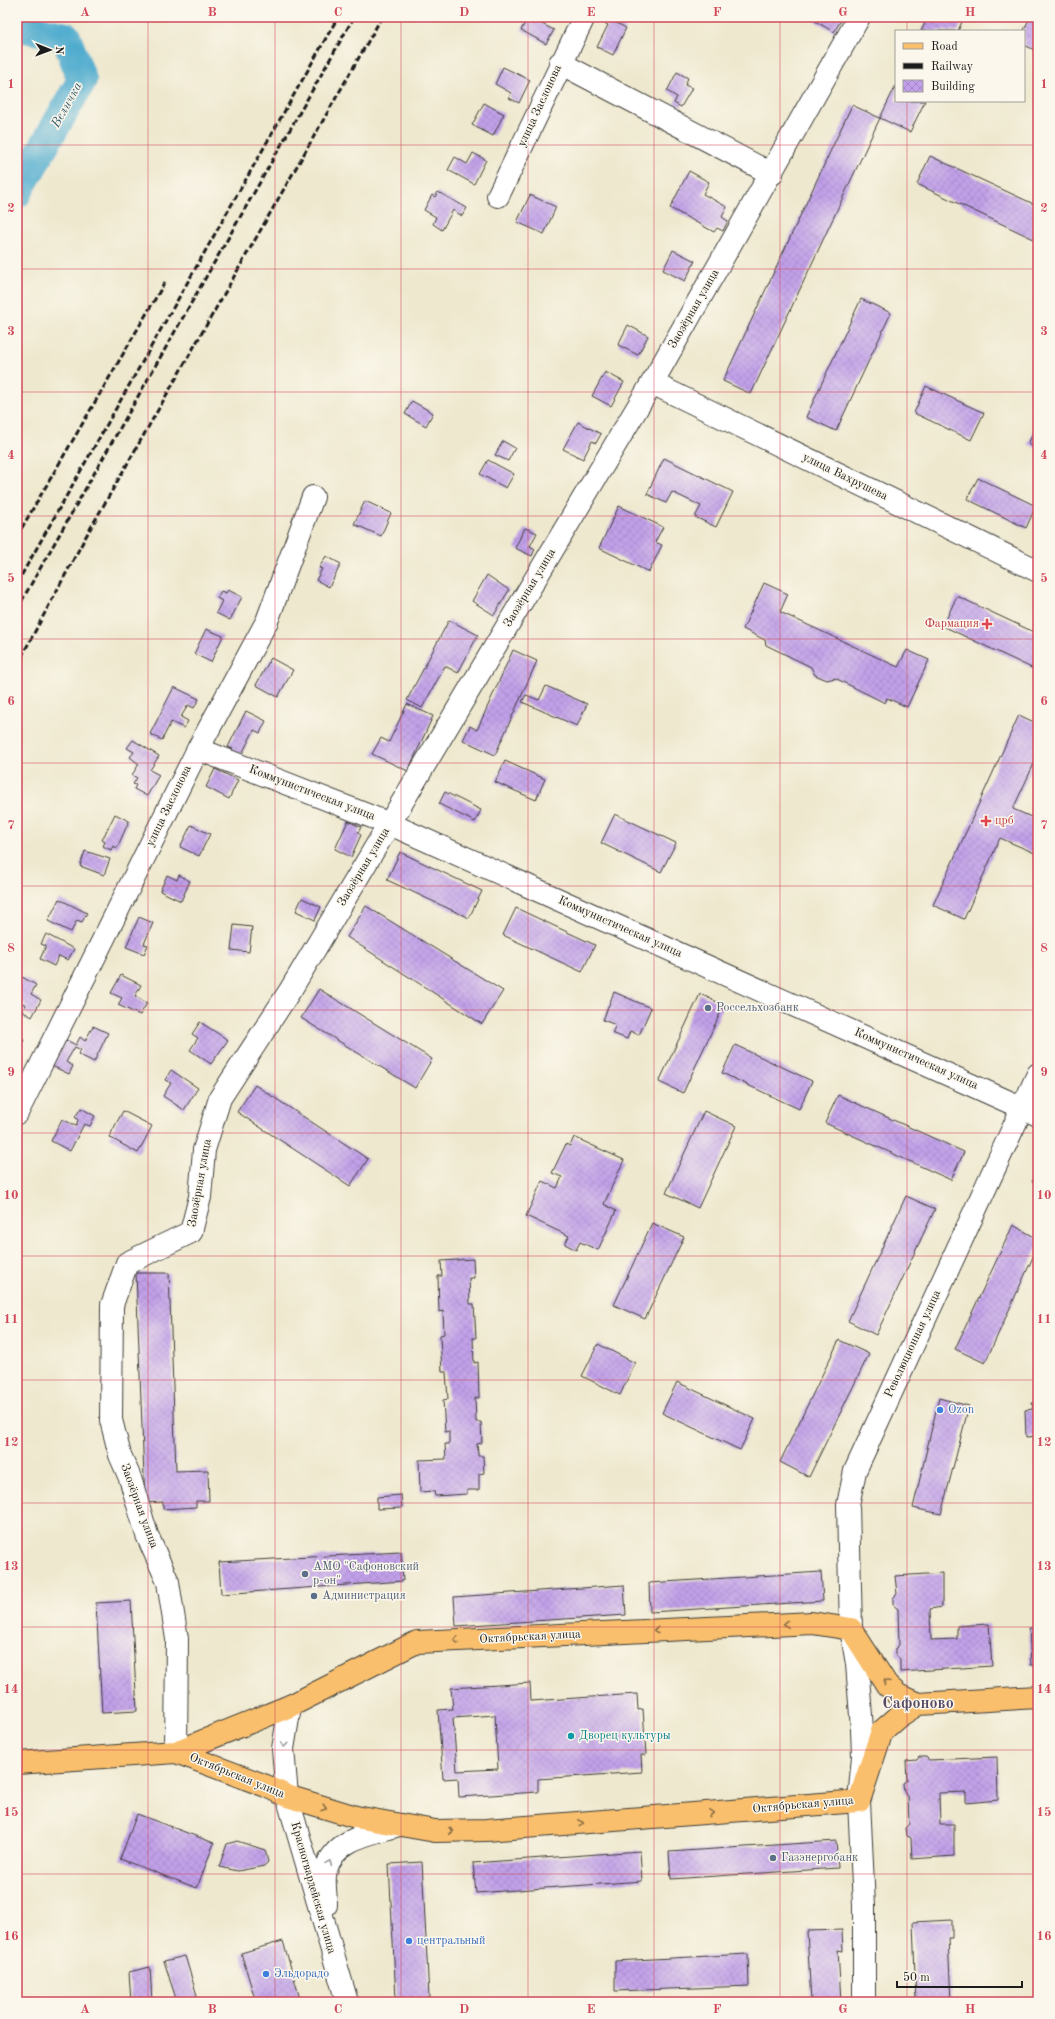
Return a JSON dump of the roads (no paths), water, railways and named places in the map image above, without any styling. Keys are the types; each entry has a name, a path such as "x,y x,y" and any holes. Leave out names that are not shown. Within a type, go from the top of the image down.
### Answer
{"main road":[{"name":"Октябрьская улица","path":"17,1762 176,1752 290,1706 416,1642 812,1622 851,1629"},
{"path":"851,1629 887,1685 898,1695 918,1704 1038,1697"},
{"name":"Октябрьская улица","path":"176,1752 266,1786 286,1796 356,1817 435,1831 486,1830 859,1801 882,1731 898,1717 918,1704"}],"street":[{"name":"улица Заслонова","path":"498,196 560,63 584,17"},
{"name":"Заозёрная улица","path":"176,1752 177,1639 168,1582 147,1535 130,1478 120,1455 111,1420 112,1305 127,1263 191,1232 200,1197 204,1150 220,1098 291,989 652,383 772,174 859,17"},
{"path":"560,63 772,174"},
{"name":"улица Вахрушева","path":"652,383 1038,571"},
{"name":"улица Заслонова","path":"17,1113 198,748 267,621 313,496"},
{"name":"Коммунистическая улица","path":"198,748 390,824 1030,1111"},
{"name":"Революционная улица","path":"859,1801 863,1756 862,1729 857,1664 851,1629 848,1505 855,1471 1030,1111 1038,1074"},
{"name":"Красногвардейская улица","path":"290,1706 283,1749 286,1796 347,2002"},
{"path":"859,1801 864,1906 864,2002"},
{"path":"326,1930 326,1871 335,1851 349,1841 399,1824"}],"waterway":[{"name":"Величка","path":"17,26 66,37 82,80 17,193"}],"railway":[{"path":"17,583 338,17"},
{"path":"17,609 354,17"},
{"path":"17,665 85,538 382,17"},
{"path":"17,536 165,282"}],"place":[{"name":"Фармация","path":"987,624"},
{"name":"црб","path":"986,821"},
{"name":"Россельхозбанк","path":"708,1008"},
{"name":"Ozon","path":"940,1410"},
{"name":"АМО \"Сафоновский р-он\"","path":"305,1574"},
{"name":"Администрация","path":"314,1596"},
{"name":"Дворец культуры","path":"571,1736"},
{"name":"Газэнергобанк","path":"773,1858"},
{"name":"центральный","path":"409,1941"},
{"name":"Эльдорадо","path":"266,1974"}],"district":[{"name":"Сафоново","path":"918,1704"}]}
